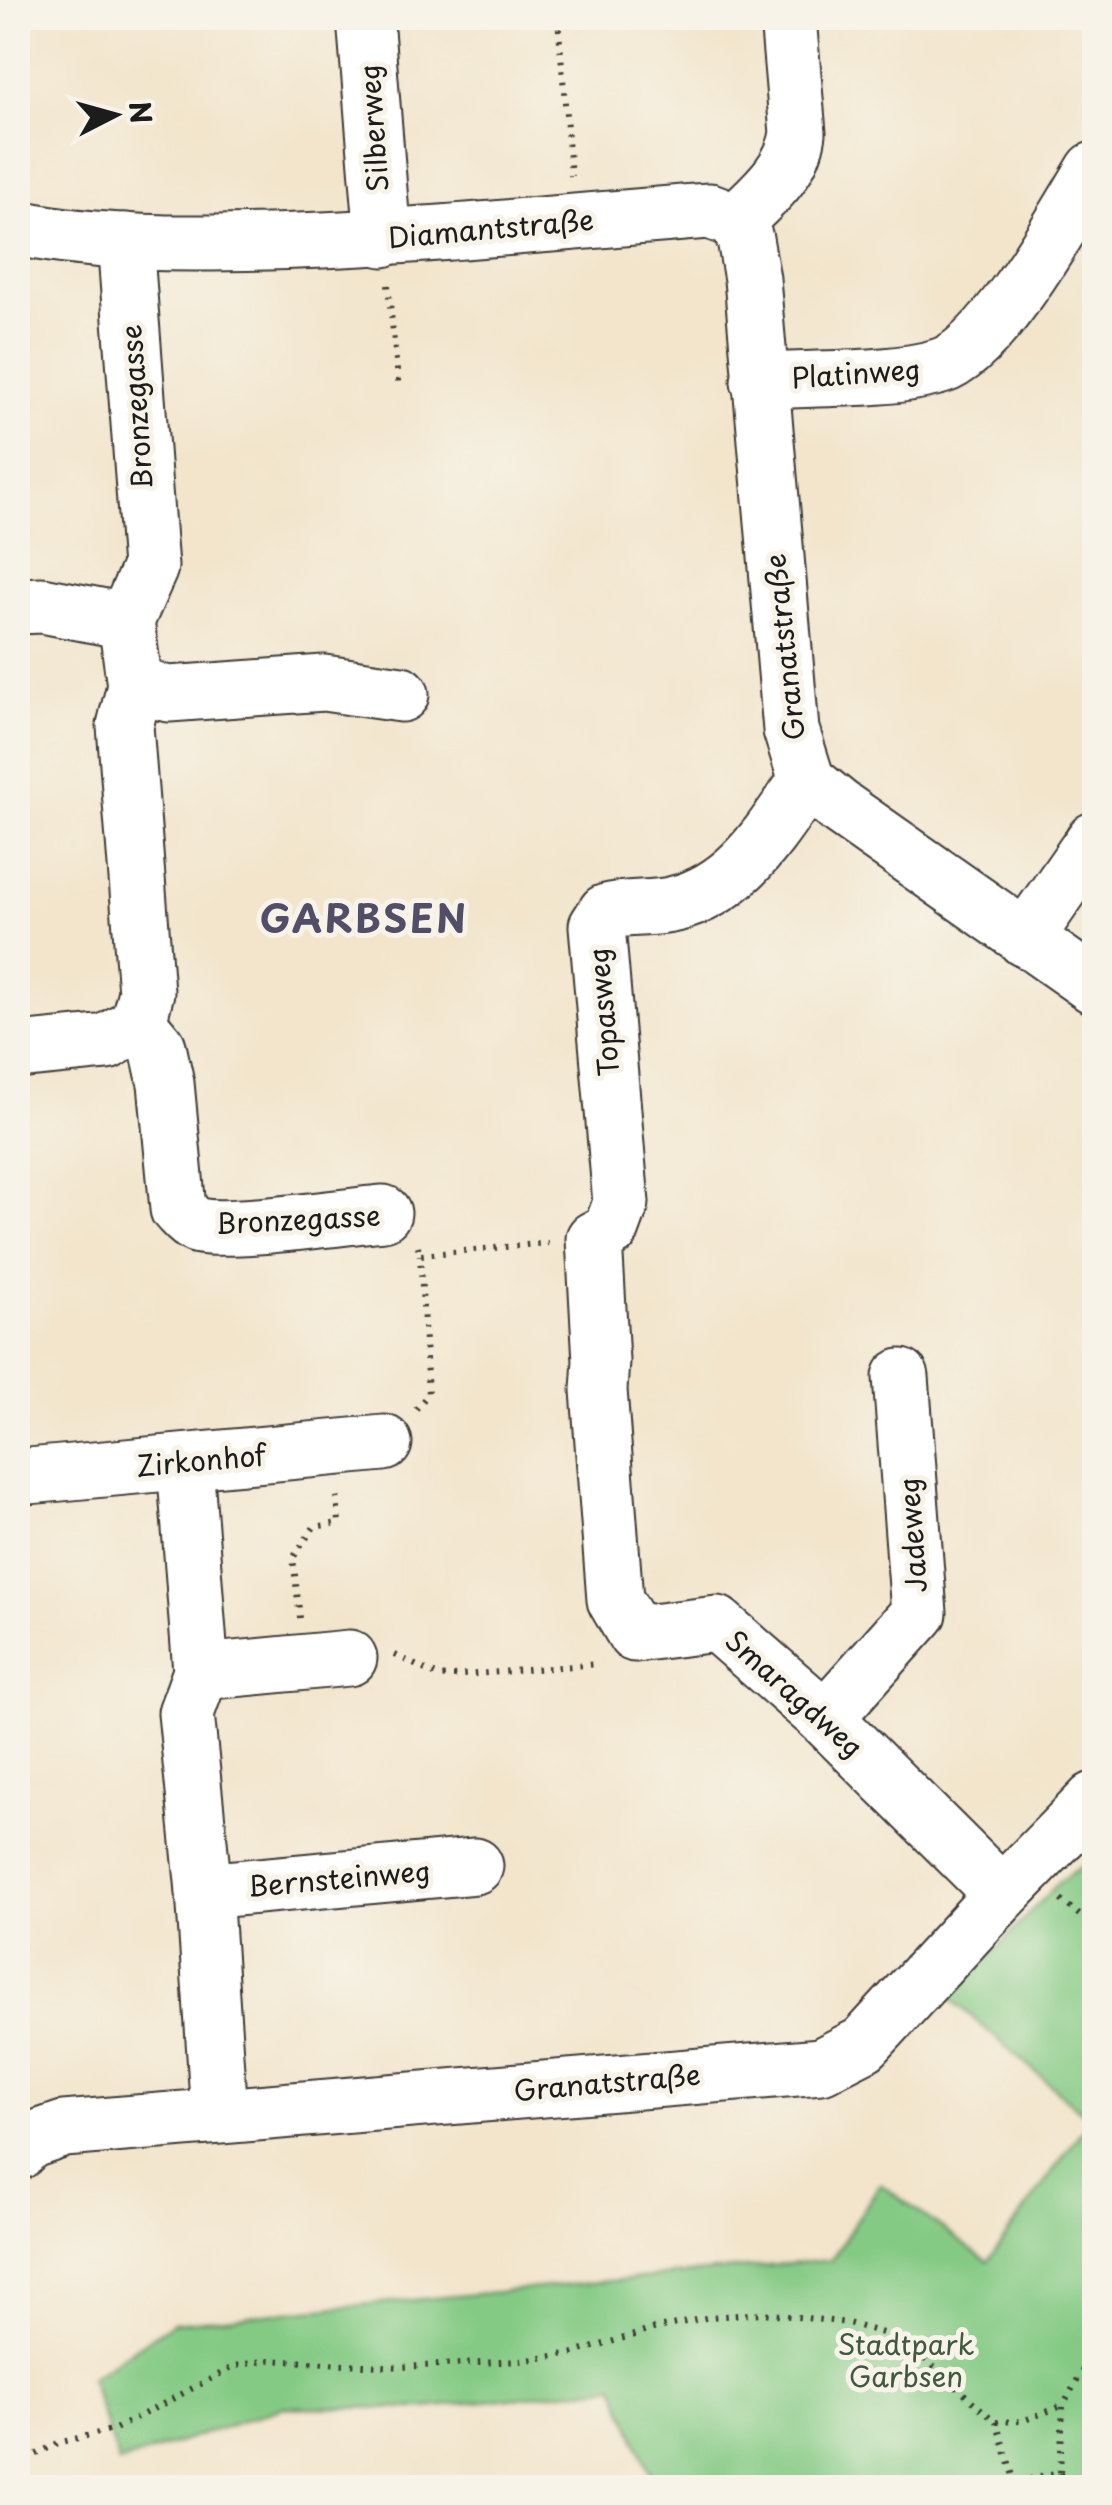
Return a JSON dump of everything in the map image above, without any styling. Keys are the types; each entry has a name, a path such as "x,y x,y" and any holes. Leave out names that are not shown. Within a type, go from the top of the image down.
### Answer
{"street":[{"name":"Silberweg","path":"365,18 382,239"},
{"path":"736,222 766,193 795,152 798,134 788,18"},
{"name":"Platinweg","path":"759,381 916,372 944,366 966,355 1050,242 1094,170"},
{"name":"Diamantstraße","path":"18,228 189,244 382,239 710,211 736,222"},
{"name":"Granatstraße","path":"736,222 745,239 752,279 791,730 808,781"},
{"name":"Bronzegasse","path":"125,241 150,567 126,622"},
{"path":"18,606 42,605 126,622 134,686 125,726 146,992 138,1023 107,1042 18,1050"},
{"path":"134,686 170,694 324,683 400,694"},
{"path":"808,781 839,807 1094,986"},
{"name":"Topasweg","path":"608,1221 598,919 619,908 672,906 696,898 733,876 808,781"},
{"path":"1025,939 1094,840"},
{"name":"Bronzegasse","path":"138,1023 158,1047 166,1083 178,1209 186,1218 196,1225 223,1227 383,1213"},
{"path":"608,1221 598,1390 615,1600 635,1634"},
{"name":"Jadeweg","path":"825,1718 919,1613 900,1377"},
{"name":"Zirkonhof","path":"18,1477 185,1463 377,1434"},
{"path":"185,1463 201,1672 186,1713 220,2115"},
{"name":"Smaragdweg","path":"635,1634 718,1624 825,1718 1002,1894"},
{"path":"201,1672 327,1660"},
{"name":"Granatstraße","path":"18,2152 29,2141 64,2129 821,2066 864,2044 1094,1800"},
{"name":"Bernsteinweg","path":"204,1891 475,1866"}],"path":[{"path":"558,18 575,222"},
{"path":"382,239 399,388"},
{"name":"Bronzegasse","path":"383,1213 405,1221 420,1254"},
{"path":"608,1221 420,1254 428,1394 377,1434 340,1523 314,1527 293,1558 327,1660 393,1654 440,1677 588,1665 606,1663 635,1634"},
{"path":"18,2464 58,2443 115,2429 235,2366 270,2360 400,2367 520,2361 574,2352 710,2317 763,2313 848,2323 884,2334 920,2355 996,2422 1015,2485 1060,2473"},
{"path":"1064,2488 1060,2473 1062,2406 1094,2349"},
{"path":"996,2422 1022,2421 1062,2406"},
{"path":"18,2479 27,2488"}],"green space":[{"name":"Stadtpark Garbsen","path":"1094,1858 1094,2487 655,2487 615,2386 425,2408 283,2407 119,2463 90,2378 173,2323 831,2260 880,2184 988,2262 1090,2119 950,1998 1059,1882"}],"district":[{"name":"GARBSEN","path":"364,920"}]}
